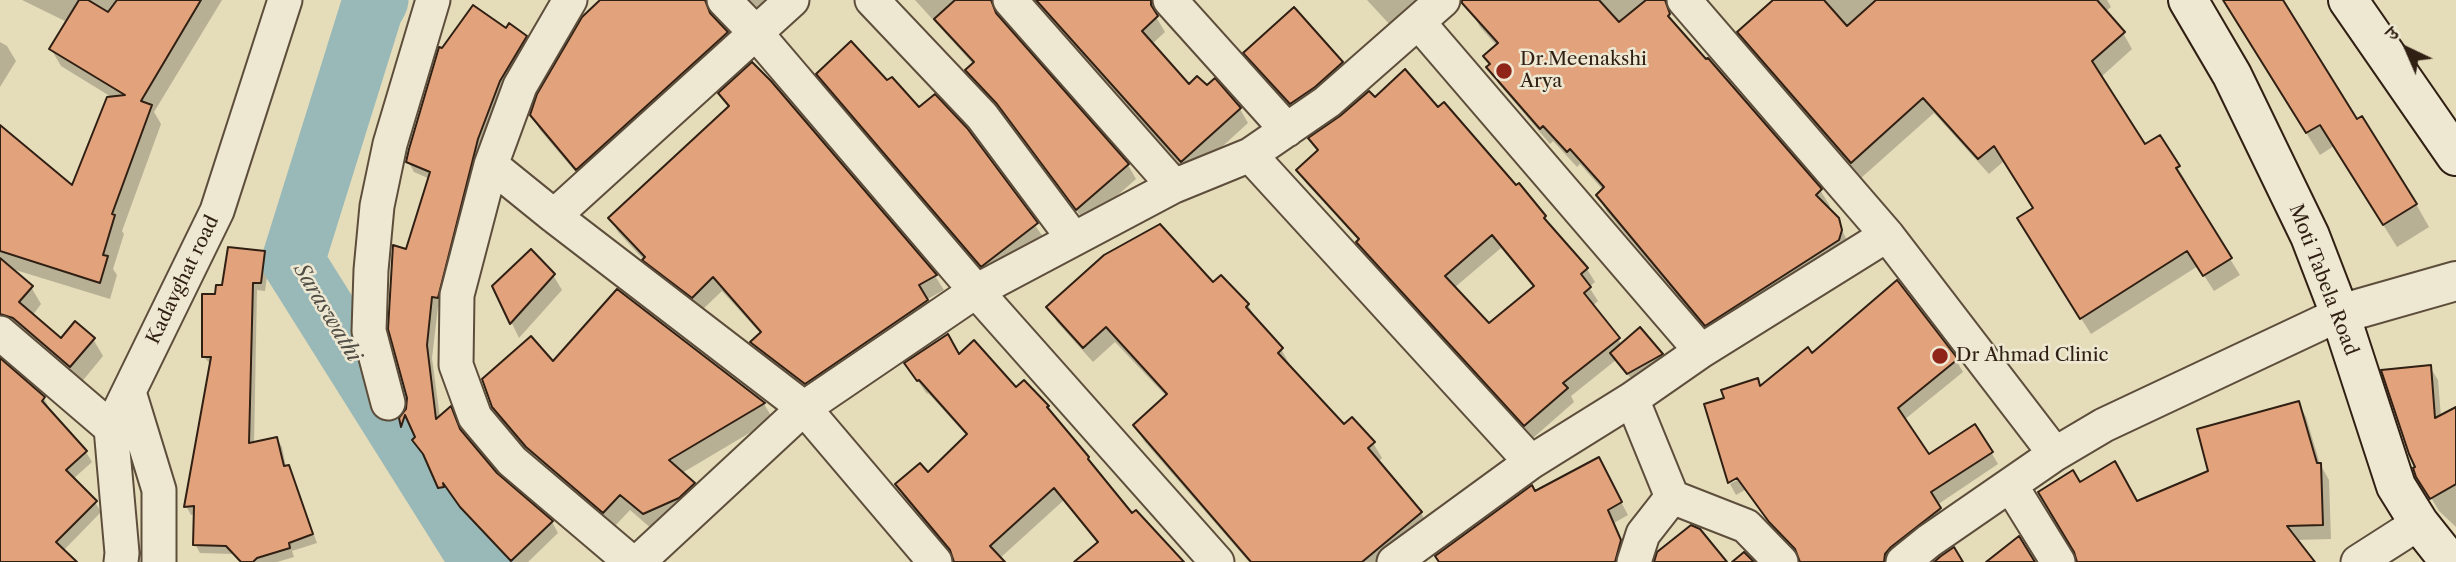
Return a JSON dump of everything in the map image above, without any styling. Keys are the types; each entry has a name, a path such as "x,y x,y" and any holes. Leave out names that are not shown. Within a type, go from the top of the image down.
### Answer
{"main road":[{"name":"Moti Tabela Road","path":"2188,0 2232,75 2310,236 2340,314 2396,486 2419,523 2450,562"},
{"path":"2348,0 2456,156"},
{"path":"2340,314 2456,281"}],"street":[{"name":"Kadavghat road","path":"111,428 217,211 285,0"},
{"path":"388,403 369,331 377,206 390,144 433,0"},
{"path":"570,0 520,86 491,165 457,295 456,365 475,416 512,461 631,562"},
{"path":"724,0 755,32 976,291 1217,562"},
{"path":"554,216 792,0"},
{"path":"872,0 982,116 1073,238"},
{"path":"1010,0 1174,186"},
{"path":"1170,0 1287,130"},
{"path":"638,562 804,408 976,291 1174,186 1250,155 1327,102 1444,0"},
{"path":"1685,0 1887,236 2055,454"},
{"path":"1418,22 1701,351"},
{"path":"1250,155 1531,462"},
{"path":"491,165 804,408 935,562"},
{"path":"1394,562 1531,462 1632,399 1701,351 1887,236"},
{"path":"1903,562 2055,454 2104,425 2340,314"},
{"path":"0,333 111,428 121,562"},
{"path":"129,392 159,491 159,562"},
{"path":"1632,399 1672,497 1746,526 1781,562"},
{"path":"2011,486 2058,562"},
{"path":"1634,562 1643,534 1672,497"},
{"path":"2358,562 2419,523"}],"building":[{"path":"79,0 88,0 108,12 117,0 201,0 141,101 152,105 112,214 115,215 103,255 108,256 100,283 0,251 0,125 72,185 107,97 125,95 49,49"},
{"path":"600,0 705,0 710,13 728,32 576,170 530,115 537,94 582,17"},
{"path":"955,0 991,0 996,13 1129,164 1076,210 997,104 965,70 974,62 934,19"},
{"path":"1036,0 1151,0 1158,16 1142,31 1189,84 1197,76 1207,85 1215,78 1241,108 1181,162"},
{"path":"1462,0 1599,0 1619,22 1646,0 1665,0 1670,14 1668,16 1822,189 1816,195 1839,218 1842,230 1839,240 1705,326 1596,195 1604,187 1570,149 1567,152 1543,126 1540,129 1486,67 1490,64 1483,56 1498,43"},
{"path":"1773,0 1824,0 1847,26 1876,0 2097,0 2125,32 2092,61 2145,144 2160,135 2180,166 2176,168 2232,258 2203,276 2187,251 2080,319 2017,218 2033,208 1994,146 1978,159 1923,98 1851,163 1737,32"},
{"path":"2223,0 2283,0 2357,119 2362,116 2417,204 2383,225 2320,125 2306,133"},
{"path":"473,5 506,28 509,23 527,36 500,81 478,139 438,298 432,297 427,345 436,419 451,406 460,429 497,473 553,521 511,561 460,507 443,483 444,487 438,488 423,454 412,440 415,437 405,415 401,427 399,418 406,409 407,398 388,329 393,245 406,249 430,172 406,162 409,149 439,47 442,48"},
{"path":"1294,7 1343,62 1315,87 1290,104 1243,53"},
{"path":"851,41 887,80 892,77 919,107 935,94 967,128 1038,223 981,267 816,74"},
{"path":"752,62 937,275 919,285 928,300 805,384 750,342 761,332 713,277 692,298 642,260 645,257 608,218 729,106 718,93"},
{"path":"1405,69 1438,107 1444,102 1516,185 1519,183 1546,216 1544,218 1588,268 1581,274 1591,287 1584,293 1620,338 1563,383 1568,388 1524,426 1356,242 1359,239 1296,170 1318,150 1308,138 1340,116 1369,91 1375,97","holes":["1492,235 1534,286 1489,323 1445,276"]},
{"path":"1160,224 1213,282 1221,275 1249,304 1246,307 1283,348 1278,353 1344,424 1352,417 1375,442 1368,448 1422,512 1362,562 1251,562 1133,425 1167,394 1106,327 1083,348 1046,307 1104,255"},
{"path":"228,247 265,251 261,283 253,283 249,443 277,437 284,466 289,465 313,534 289,543 290,548 257,558 253,562 241,562 226,546 193,545 194,506 184,507 211,357 202,357 202,294 215,294 216,285 222,285"},
{"path":"531,249 555,274 510,324 492,286"},
{"path":"0,258 33,286 19,302 61,338 75,321 95,338 70,367 13,318 0,314"},
{"path":"1897,280 1958,359 1898,408 1929,454 1975,424 1993,452 1931,492 1941,508 1891,547 1885,554 1884,562 1800,562 1795,549 1769,522 1737,478 1728,483 1704,404 1724,398 1721,390 1758,378 1760,386 1808,347 1812,353"},
{"path":"617,289 765,403 669,460 695,483 679,498 643,514 620,495 603,513 526,447 492,407 482,379 531,336 553,361"},
{"path":"1640,327 1663,354 1627,374 1610,353"},
{"path":"948,334 959,354 974,340 1016,387 1024,380 1049,406 1047,407 1132,513 1136,510 1184,562 1074,562 1098,542 1054,488 990,546 1005,562 954,562 950,550 895,484 920,463 928,472 967,434 919,380 917,381 904,363"},
{"path":"0,358 45,397 42,401 87,451 66,470 97,501 56,542 77,562 0,562"},
{"path":"2431,365 2435,418 2456,407 2456,484 2430,499 2416,477 2415,467 2381,370"},
{"path":"2299,401 2317,463 2321,463 2323,525 2287,526 2315,562 2077,562 2074,552 2038,492 2073,470 2080,482 2115,461 2137,501 2208,471 2197,429"},
{"path":"1599,457 1622,502 1608,510 1621,540 1615,562 1439,562 1435,556 1532,485 1535,491"},
{"path":"1691,525 1700,529 1727,562 1654,562 1657,552"},
{"path":"2019,536 2035,562 1986,562"},
{"path":"1954,547 1963,562 1934,562 1941,556"},
{"path":"1744,552 1754,562 1732,562"}],"waterway":[{"name":"Saraswathi","path":"377,0 371,11 293,261 482,562"}],"place":[{"name":"Dr.Meenakshi Arya","path":"1504,71"},
{"name":"Dr Ahmad Clinic","path":"1940,356"}]}
